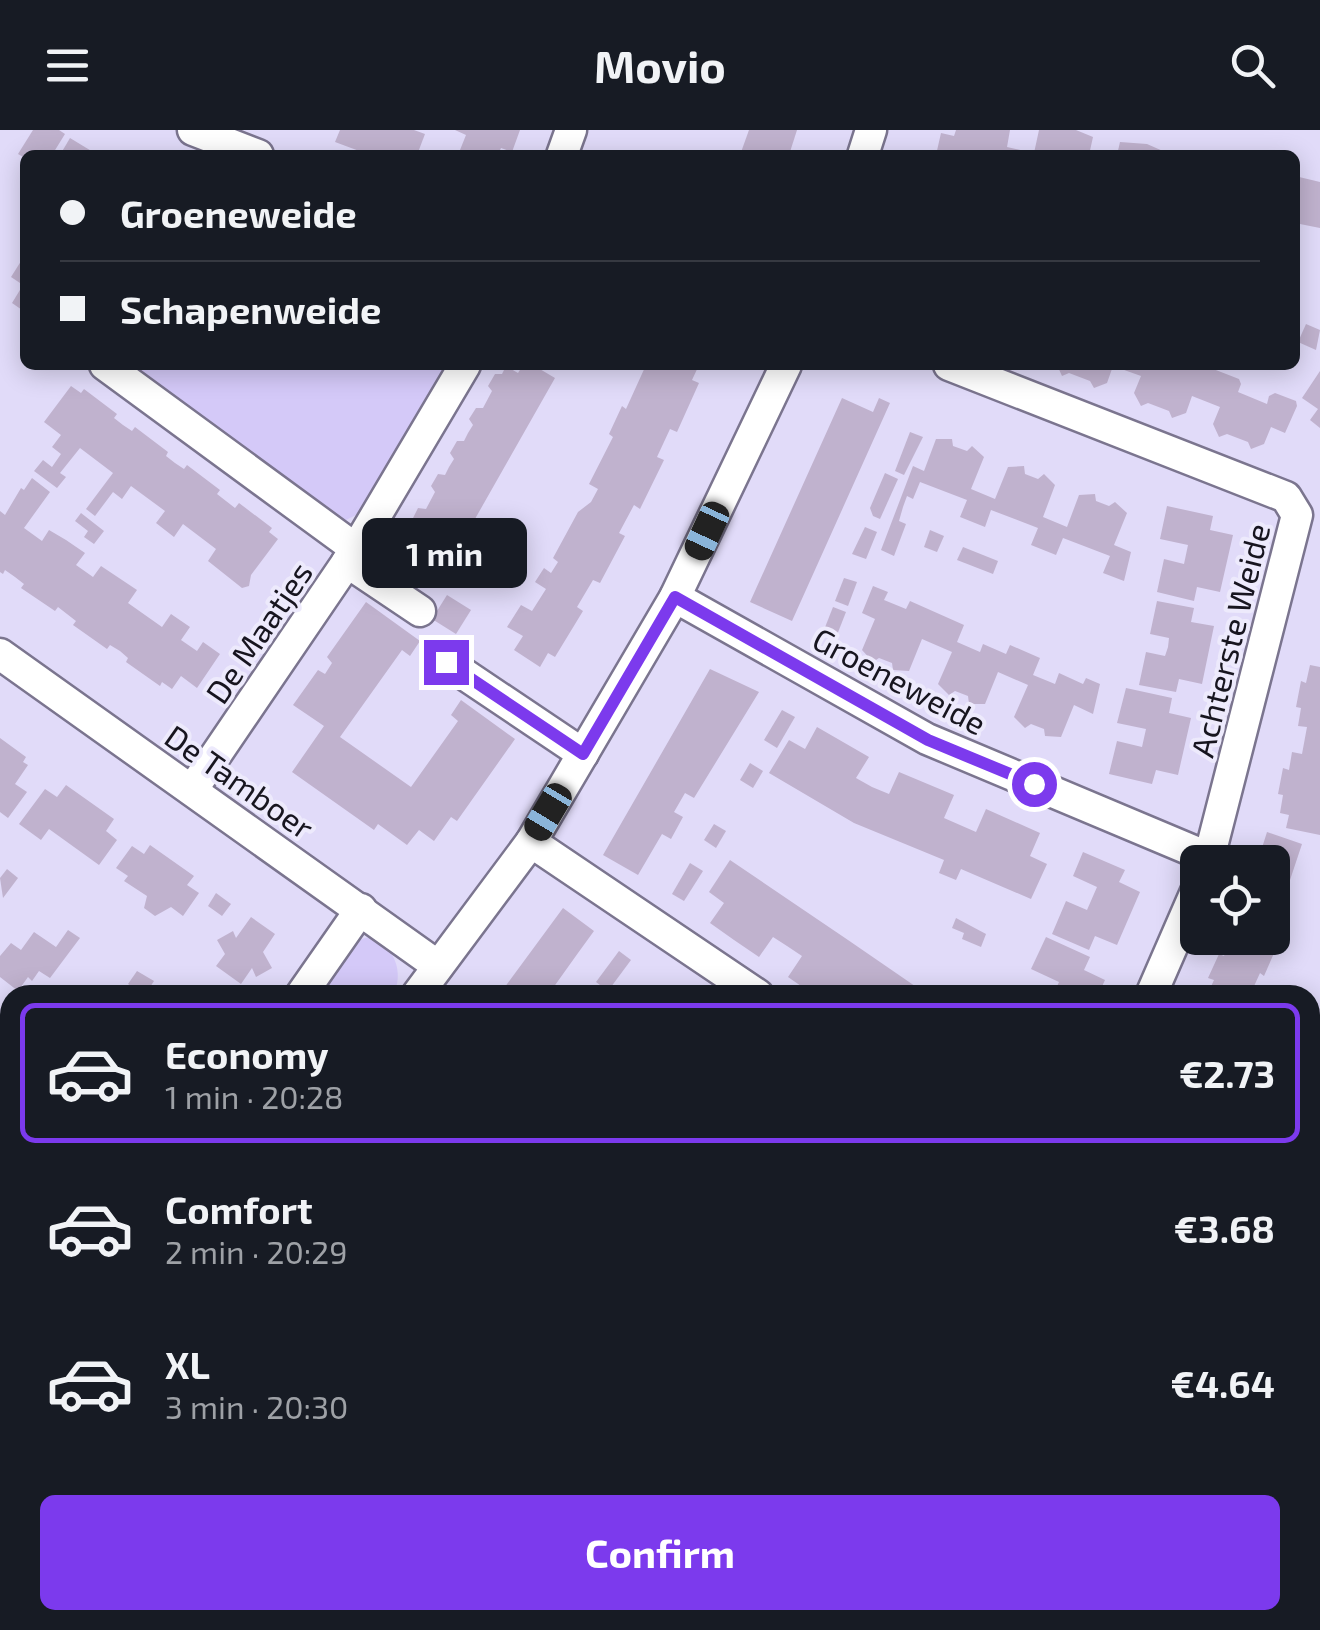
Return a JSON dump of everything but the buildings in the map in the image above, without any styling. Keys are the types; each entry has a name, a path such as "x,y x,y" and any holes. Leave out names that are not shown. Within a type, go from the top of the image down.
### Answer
{"street":[{"path":"205,141 239,150"},
{"path":"112,370 352,555"},
{"name":"De Maatjes","path":"192,790 352,555 462,370"},
{"path":"424,985 531,842 675,597 784,370"},
{"name":"Achterste Weide","path":"963,370 1286,497 1297,514 1213,845"},
{"name":"De Maatjes","path":"352,555 420,612"},
{"name":"Groeneweide","path":"675,597 928,740 1180,848"},
{"name":"De Tamboer","path":"0,654 438,966"},
{"path":"446,662 583,754"},
{"path":"531,842 743,985"},
{"path":"307,985 361,909"},
{"path":"1156,985 1180,929"}],"shaded area":[{"path":"128,370 446,370 371,497 358,514 342,522"},
{"path":"370,937 391,953 397,969 396,985 319,985 344,952"}],"route":[{"path":"446,662 583,754 675,597 928,740 1034,784"}]}
